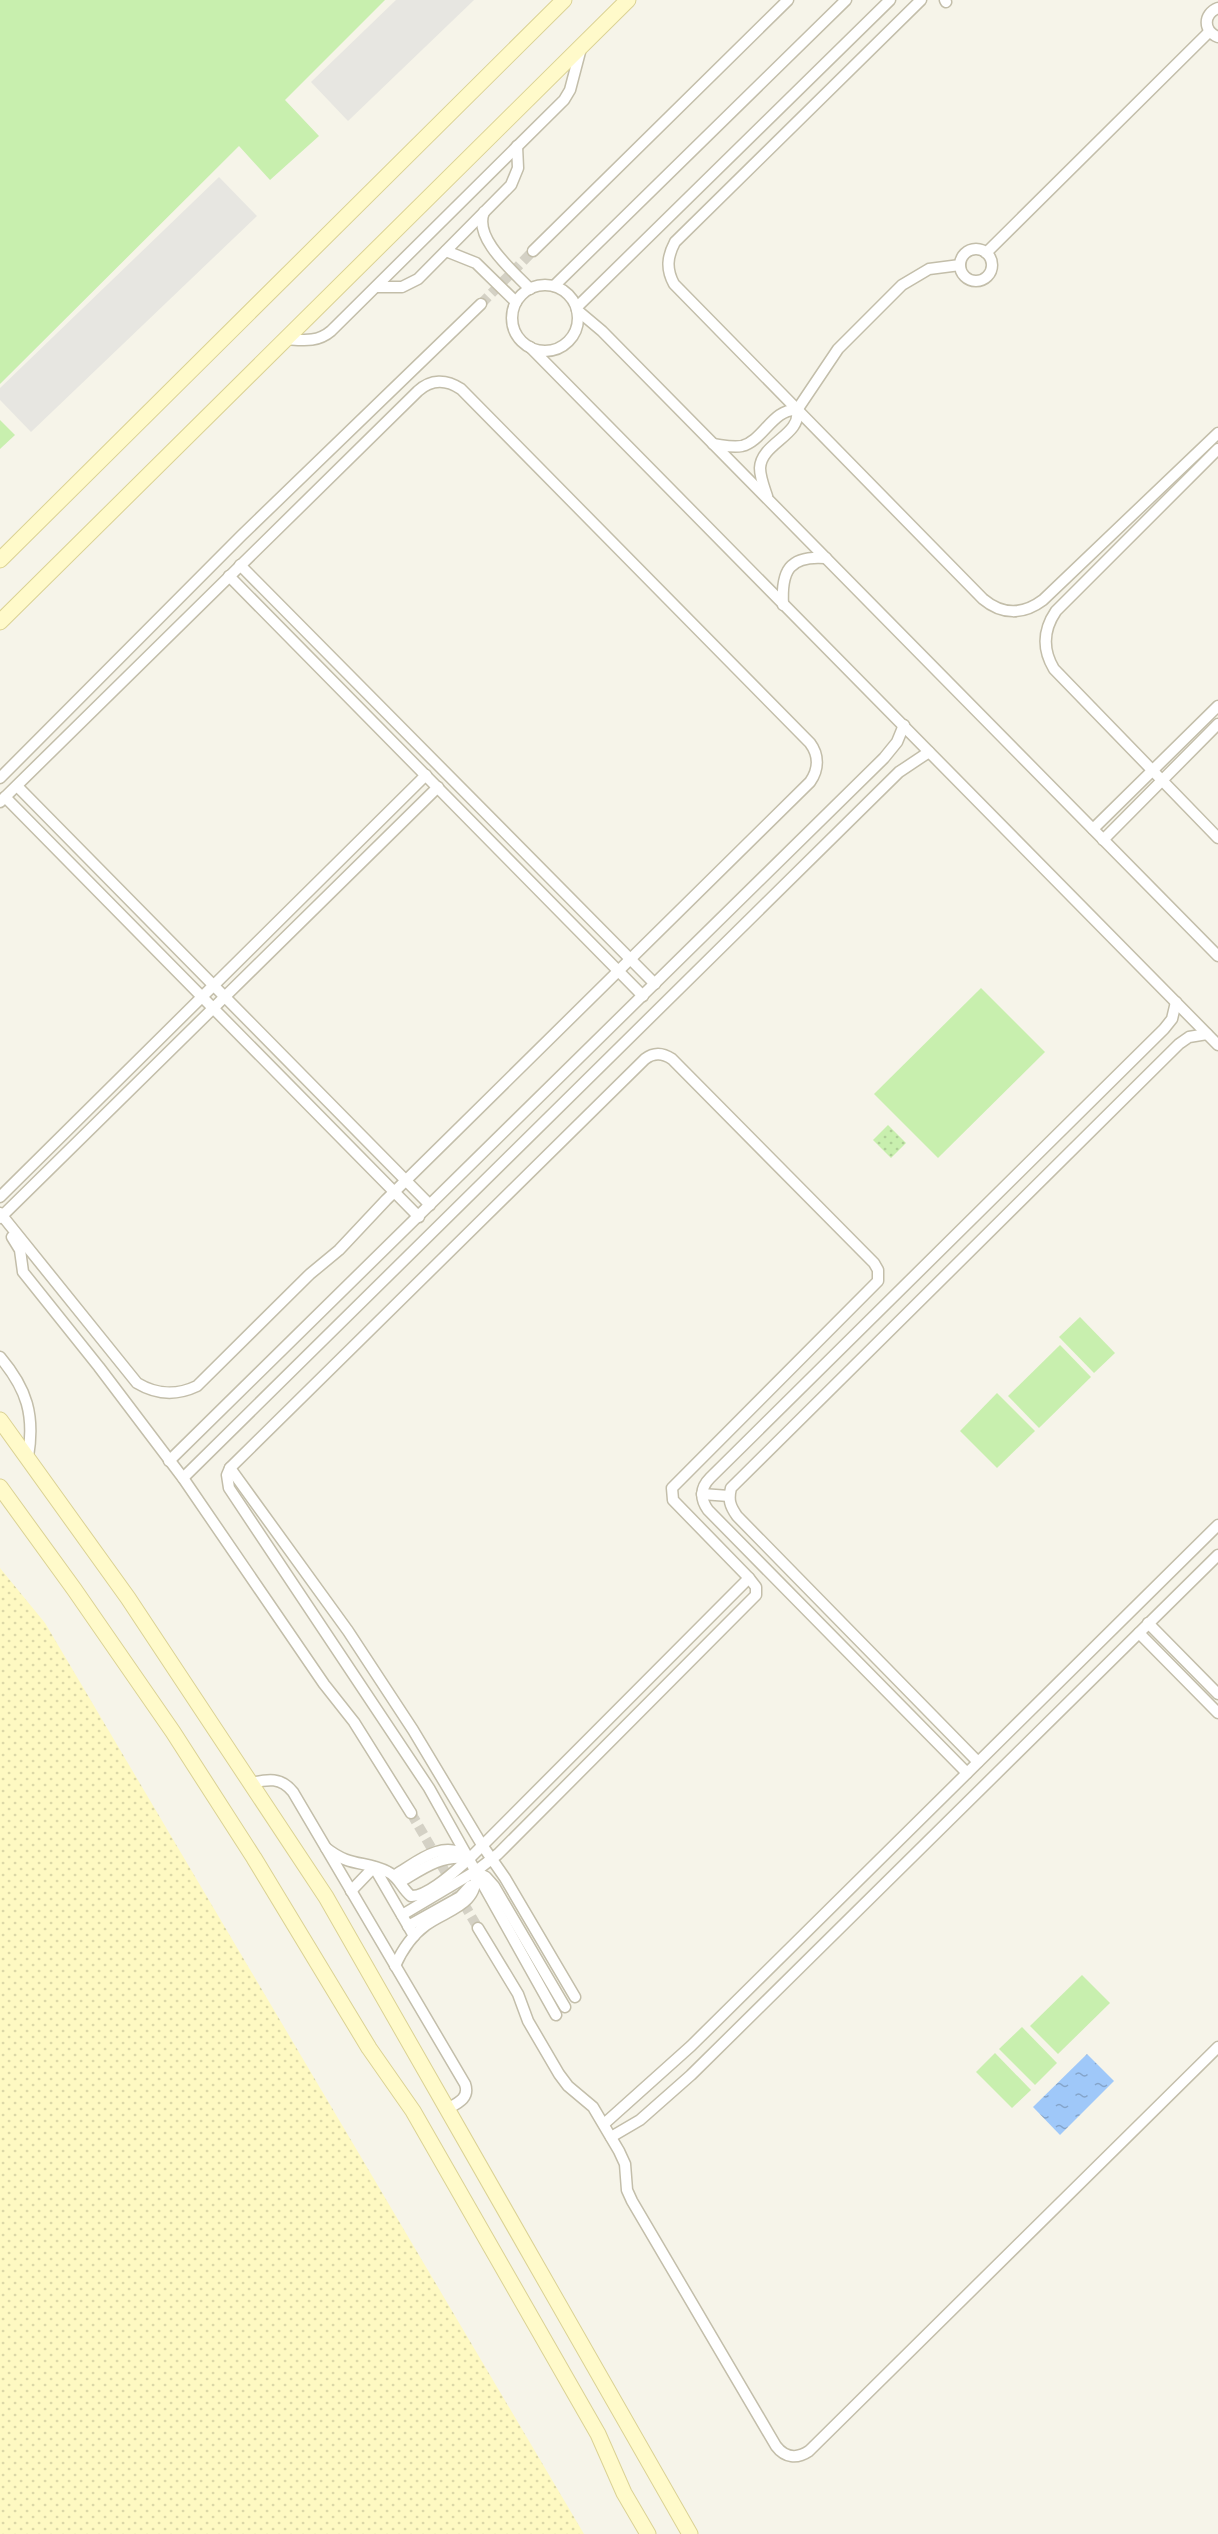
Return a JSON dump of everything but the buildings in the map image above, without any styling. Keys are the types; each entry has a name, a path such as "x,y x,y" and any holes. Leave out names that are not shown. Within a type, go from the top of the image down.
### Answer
{"main road":[{"path":"0,560 564,0"},
{"path":"0,622 628,0"},
{"path":"0,1420 134,1608 326,1897 690,2534"},
{"path":"0,1487 80,1597 185,1751 254,1858 339,2001 413,2111 598,2434 624,2493 648,2534"}],"street":[{"path":"532,251 788,0"},
{"path":"554,286 846,0"},
{"path":"530,347 548,351 566,344 576,328 577,308 890,0"},
{"path":"921,0 681,236 671,250 668,267 674,284 983,599 992,606 1012,612 1024,610 1042,600 1218,433"},
{"path":"986,253 1214,35 1206,24 1208,15 1218,8"},
{"path":"285,339 310,341 325,336 376,287 567,95 581,46"},
{"path":"376,287 393,288 411,284 446,251 515,180 518,168 517,146"},
{"path":"484,212 483,228 492,248 530,289"},
{"path":"476,263 492,248"},
{"path":"978,250 986,253 991,261 990,271 980,280 966,277 960,265 963,256 970,251 978,250"},
{"path":"446,251 476,263 516,302"},
{"path":"768,500 760,470 765,454 796,423 796,410 838,349 902,285 929,269 960,265"},
{"path":"1218,956 577,308 568,294 554,286 546,285 530,289 516,302 512,319 523,342 1218,1045"},
{"path":"0,778 242,535 481,304"},
{"path":"1,1218 132,1377 151,1390 174,1393 189,1389 209,1376 310,1274 366,1224 394,1192 405,1181 810,782 817,766 816,754 810,743 460,389 450,383 433,382 422,387 3,800 202,997 394,1192 419,1216"},
{"path":"713,444 743,446 753,441 783,412 796,410"},
{"path":"762,433 771,438 773,445"},
{"path":"1218,449 1056,611 1046,629 1046,650 1054,669 1218,838"},
{"path":"783,604 784,577 792,565 804,558 826,558"},
{"path":"240,565 655,984"},
{"path":"229,576 643,996"},
{"path":"314,662 326,651"},
{"path":"1093,830 1218,706"},
{"path":"1103,840 1218,724"},
{"path":"169,1461 884,758 897,742 904,725"},
{"path":"183,1478 899,772 929,752"},
{"path":"0,1197 426,775"},
{"path":"17,786 430,1205"},
{"path":"1,1218 438,787"},
{"path":"772,867 787,882"},
{"path":"967,1773 708,1510 702,1494 706,1482 1168,1024 1174,1014 1176,1002"},
{"path":"978,1762 736,1516 730,1507 729,1496 736,1481 1097,1124 1184,1040 1195,1035 1207,1034"},
{"path":"402,1915 476,1871 491,1859 753,1598 756,1587 673,1500 672,1488 878,1281 879,1274 874,1263 680,1067 663,1054 654,1054 645,1059 230,1468 227,1475 227,1484 422,1776 476,1871 556,2015"},
{"path":"550,1087 565,1102"},
{"path":"1083,1109 1097,1124"},
{"path":"1,1218 18,1246 23,1272 99,1366 183,1478 324,1684 354,1722 411,1813"},
{"path":"291,1341 307,1356"},
{"path":"0,1357 17,1378 26,1398 31,1434 28,1457"},
{"path":"746,1443 760,1458"},
{"path":"230,1468 290,1547 406,1720 482,1845 505,1878 575,1997"},
{"path":"702,1494 729,1496"},
{"path":"604,2124 663,2073 1218,1525"},
{"path":"274,1556 290,1547"},
{"path":"611,2137 640,2120 677,2088 1218,1555"},
{"path":"326,1848 350,1863 374,1867 397,1879 409,1895 416,1896 450,1875 469,1859 749,1578"},
{"path":"1148,1623 1218,1694"},
{"path":"1139,1633 1218,1713"},
{"path":"1032,1709 1047,1723"},
{"path":"251,1783 273,1779 286,1785 293,1792 466,2087 464,2098 447,2109"},
{"path":"450,1825 466,1818"},
{"path":"397,1879 444,1849 455,1850 469,1859"},
{"path":"877,1862 892,1876"},
{"path":"351,1891 374,1867"},
{"path":"374,1867 411,1931"},
{"path":"395,1966 411,1931 467,1901 473,1890 476,1871"},
{"path":"476,1871 494,1886 565,2007"},
{"path":"478,1928 518,1994 528,2021 559,2074 568,2086 589,2102 604,2124 625,2164 626,2184 632,2201 776,2446 785,2455 797,2456 809,2451 1218,2047"},
{"path":"663,2073 677,2088"}],"green space":[{"path":"0,0 385,0 285,100 319,136 270,180 239,146 0,384"},
{"path":"0,420 15,435 0,449"},
{"path":"981,988 1045,1052 938,1158 874,1094"},
{"path":"888,1125 906,1143 891,1158 873,1140"},
{"path":"1080,1317 1115,1353 1094,1373 1059,1337"},
{"path":"1060,1345 1091,1377 1039,1428 1008,1396"},
{"path":"997,1393 1035,1431 997,1468 960,1431"},
{"path":"1082,1975 1110,2003 1058,2054 1030,2026"},
{"path":"1022,2027 1057,2063 1035,2085 999,2049"},
{"path":"995,2053 1031,2090 1012,2108 976,2072"}],"sand":[{"path":"0,1568 45,1623 584,2534 0,2534"}],"shaded area":[{"path":"396,0 474,0 348,121 311,82"},
{"path":"219,177 257,216 31,432 0,400 0,388"}],"water":[{"path":"1087,2054 1114,2081 1060,2135 1033,2107"}],"tunnel":[{"path":"481,304 533,251"},
{"path":"411,1813 478,1928"}]}
